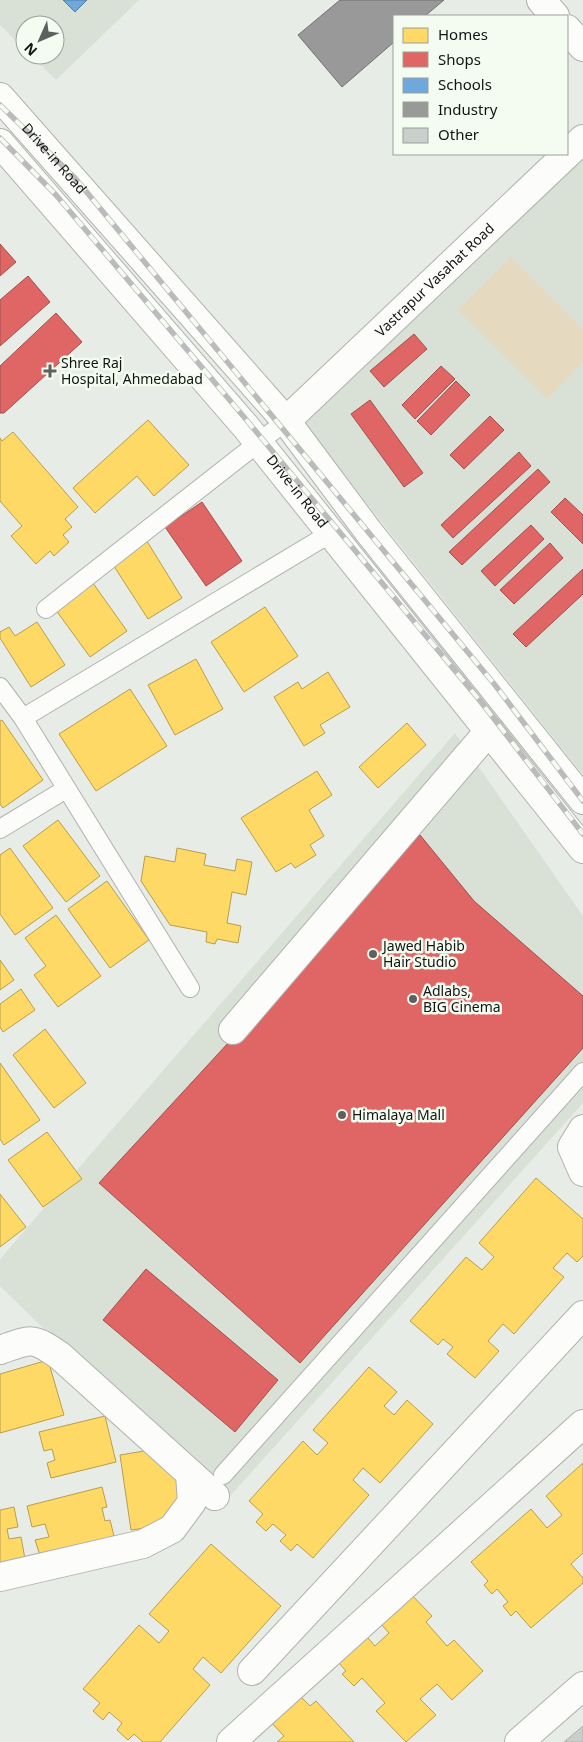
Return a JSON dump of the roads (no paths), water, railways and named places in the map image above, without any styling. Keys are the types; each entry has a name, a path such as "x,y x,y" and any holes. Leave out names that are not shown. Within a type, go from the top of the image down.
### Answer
{"street":[{"path":"541,0 554,15"},
{"path":"568,30 583,47"},
{"name":"Drive-in Road","path":"0,97 286,421 368,530 583,800"},
{"name":"Vastrapur Vasahat Road","path":"568,153 583,139"},
{"name":"Drive-in Road","path":"0,143 258,442 583,849"},
{"name":"Vastrapur Vasahat Road","path":"286,421 566,155"},
{"path":"233,1030 489,731"},
{"path":"583,1129 572,1147 583,1172"},
{"path":"252,1671 583,1314"},
{"path":"0,1350 27,1340 43,1344 60,1356 190,1474 219,1485"},
{"path":"231,1742 583,1424"},
{"path":"0,1577 143,1544 172,1529 192,1502 190,1474"},
{"path":"520,1742 583,1686"}],"lane":[{"path":"46,609 286,421"},
{"path":"23,718 331,533"},
{"path":"0,687 23,718 190,988"},
{"path":"0,829 66,789"},
{"path":"219,1485 583,1072"}],"railway":[{"path":"0,105 75,178 495,685 583,801"},
{"path":"0,138 56,195 244,417 481,702 583,834"}],"place":[{"name":"Shree Raj Hospital, Ahmedabad","path":"50,371"},
{"name":"Jawed Habib Hair Studio","path":"373,954"},
{"name":"Adlabs, BIG Cinema","path":"413,999"},
{"name":"Himalaya Mall","path":"342,1115"}]}
